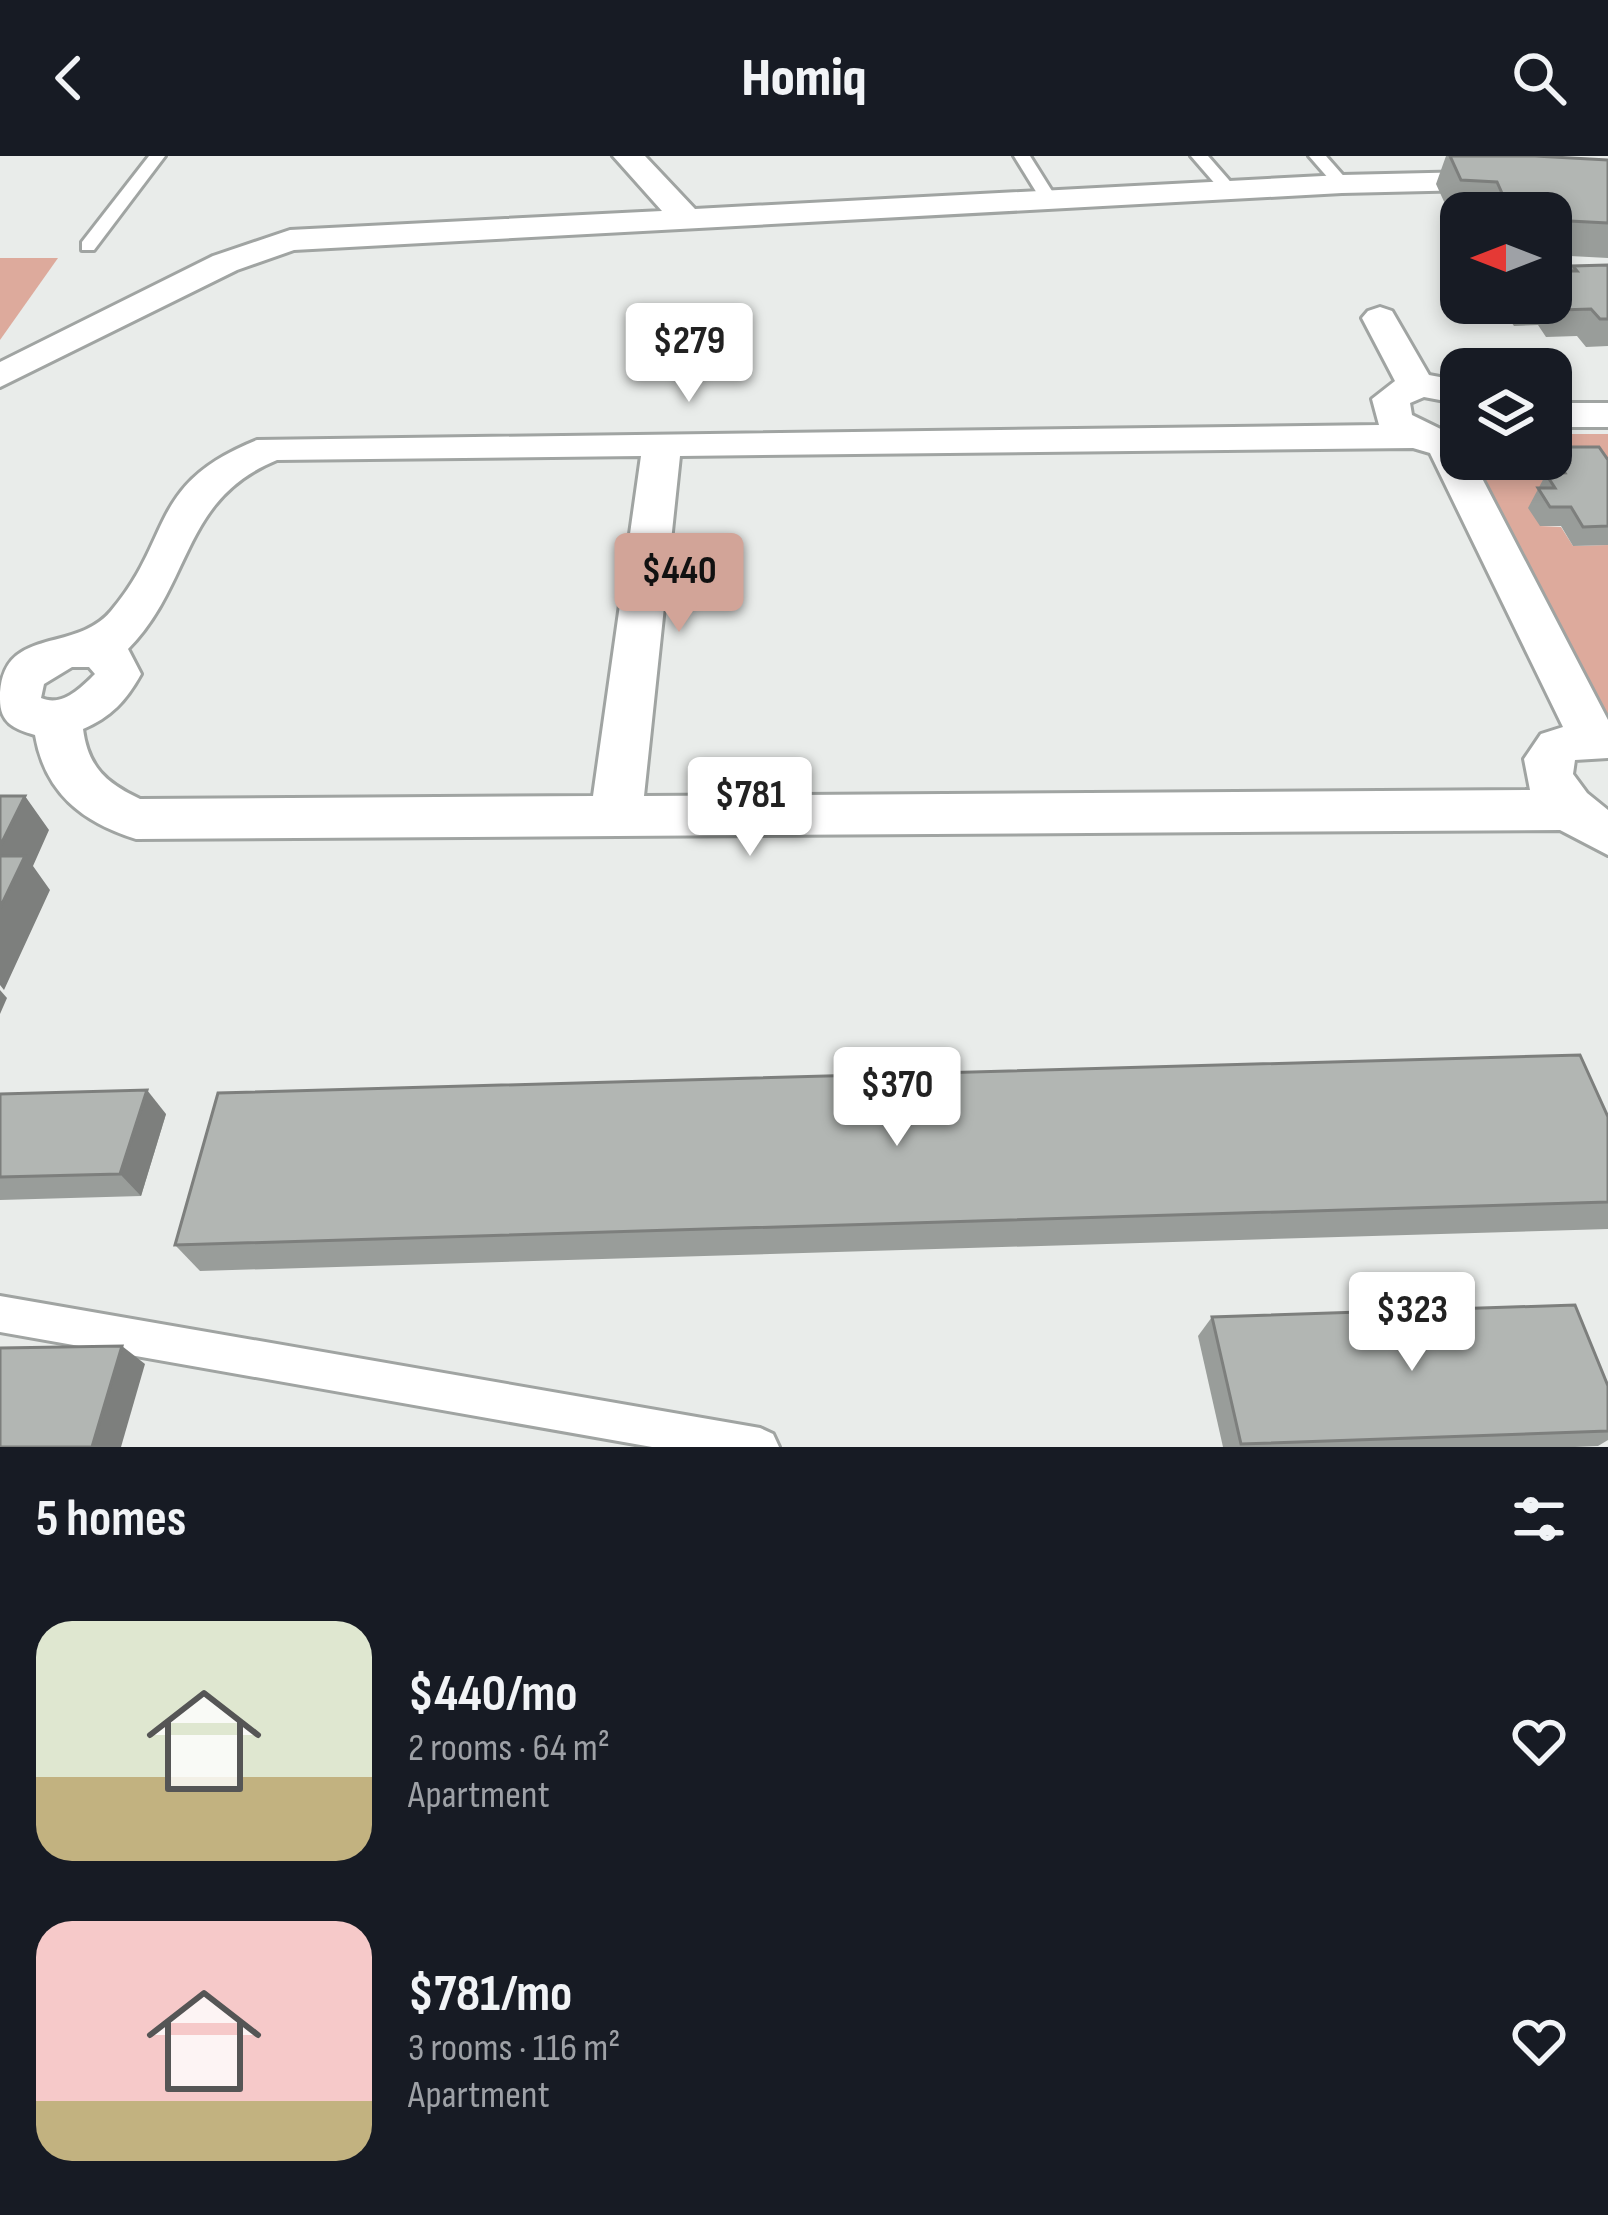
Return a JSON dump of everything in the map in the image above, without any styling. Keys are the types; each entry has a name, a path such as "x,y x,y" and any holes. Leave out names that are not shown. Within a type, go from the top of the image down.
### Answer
{"street":[{"path":"628,156 686,218"},
{"path":"0,376 225,262 290,240 1342,184 1608,176"},
{"path":"1380,318 1417,387"},
{"path":"1440,390 1417,387 1398,392 1388,408 1401,427 1440,441"},
{"path":"1572,415 1608,415"},
{"path":"98,652 132,616 196,494 223,468 271,448 1440,441"},
{"path":"616,816 662,444"},
{"path":"1461,480 1600,739 1572,741 1548,760 1553,793 1588,823"},
{"path":"98,652 116,664 114,685 91,706 57,718 40,718 18,706 9,683 52,656 98,652"},
{"path":"57,718 65,768 79,786 99,803 136,819 616,816 1588,823"}],"lane":[{"path":"88,246 157,156"},
{"path":"1022,156 1049,199"},
{"path":"1199,156 1229,190"},
{"path":"1317,156 1342,184"},
{"path":"1592,156 1608,176"},
{"path":"0,1314 760,1447"}],"shaded area":[{"path":"0,258 58,258 0,340"},
{"path":"1572,434 1608,434 1608,472 1572,470"},
{"path":"1480,480 1558,480 1540,526 1561,527 1573,546 1608,545 1608,722"}],"building":[{"path":"1450,156 1608,160 1608,223 1572,221 1572,192 1501,192 1497,182 1461,180"},
{"path":"1608,265 1608,319 1600,319 1591,309 1572,310 1572,271 1577,271 1573,266"},
{"path":"1572,447 1599,447 1608,460 1608,526 1583,527 1571,507 1550,507 1538,488 1555,488 1550,480 1572,480"},
{"path":"0,796 25,796 0,846"},
{"path":"0,856 25,856 0,908"},
{"path":"1580,1055 1608,1117 1608,1202 175,1245 218,1093"},
{"path":"147,1090 120,1174 0,1177 0,1094"},
{"path":"1575,1305 1608,1386 1608,1431 1241,1444 1212,1317"},
{"path":"122,1346 92,1447 0,1447 0,1348"}]}
